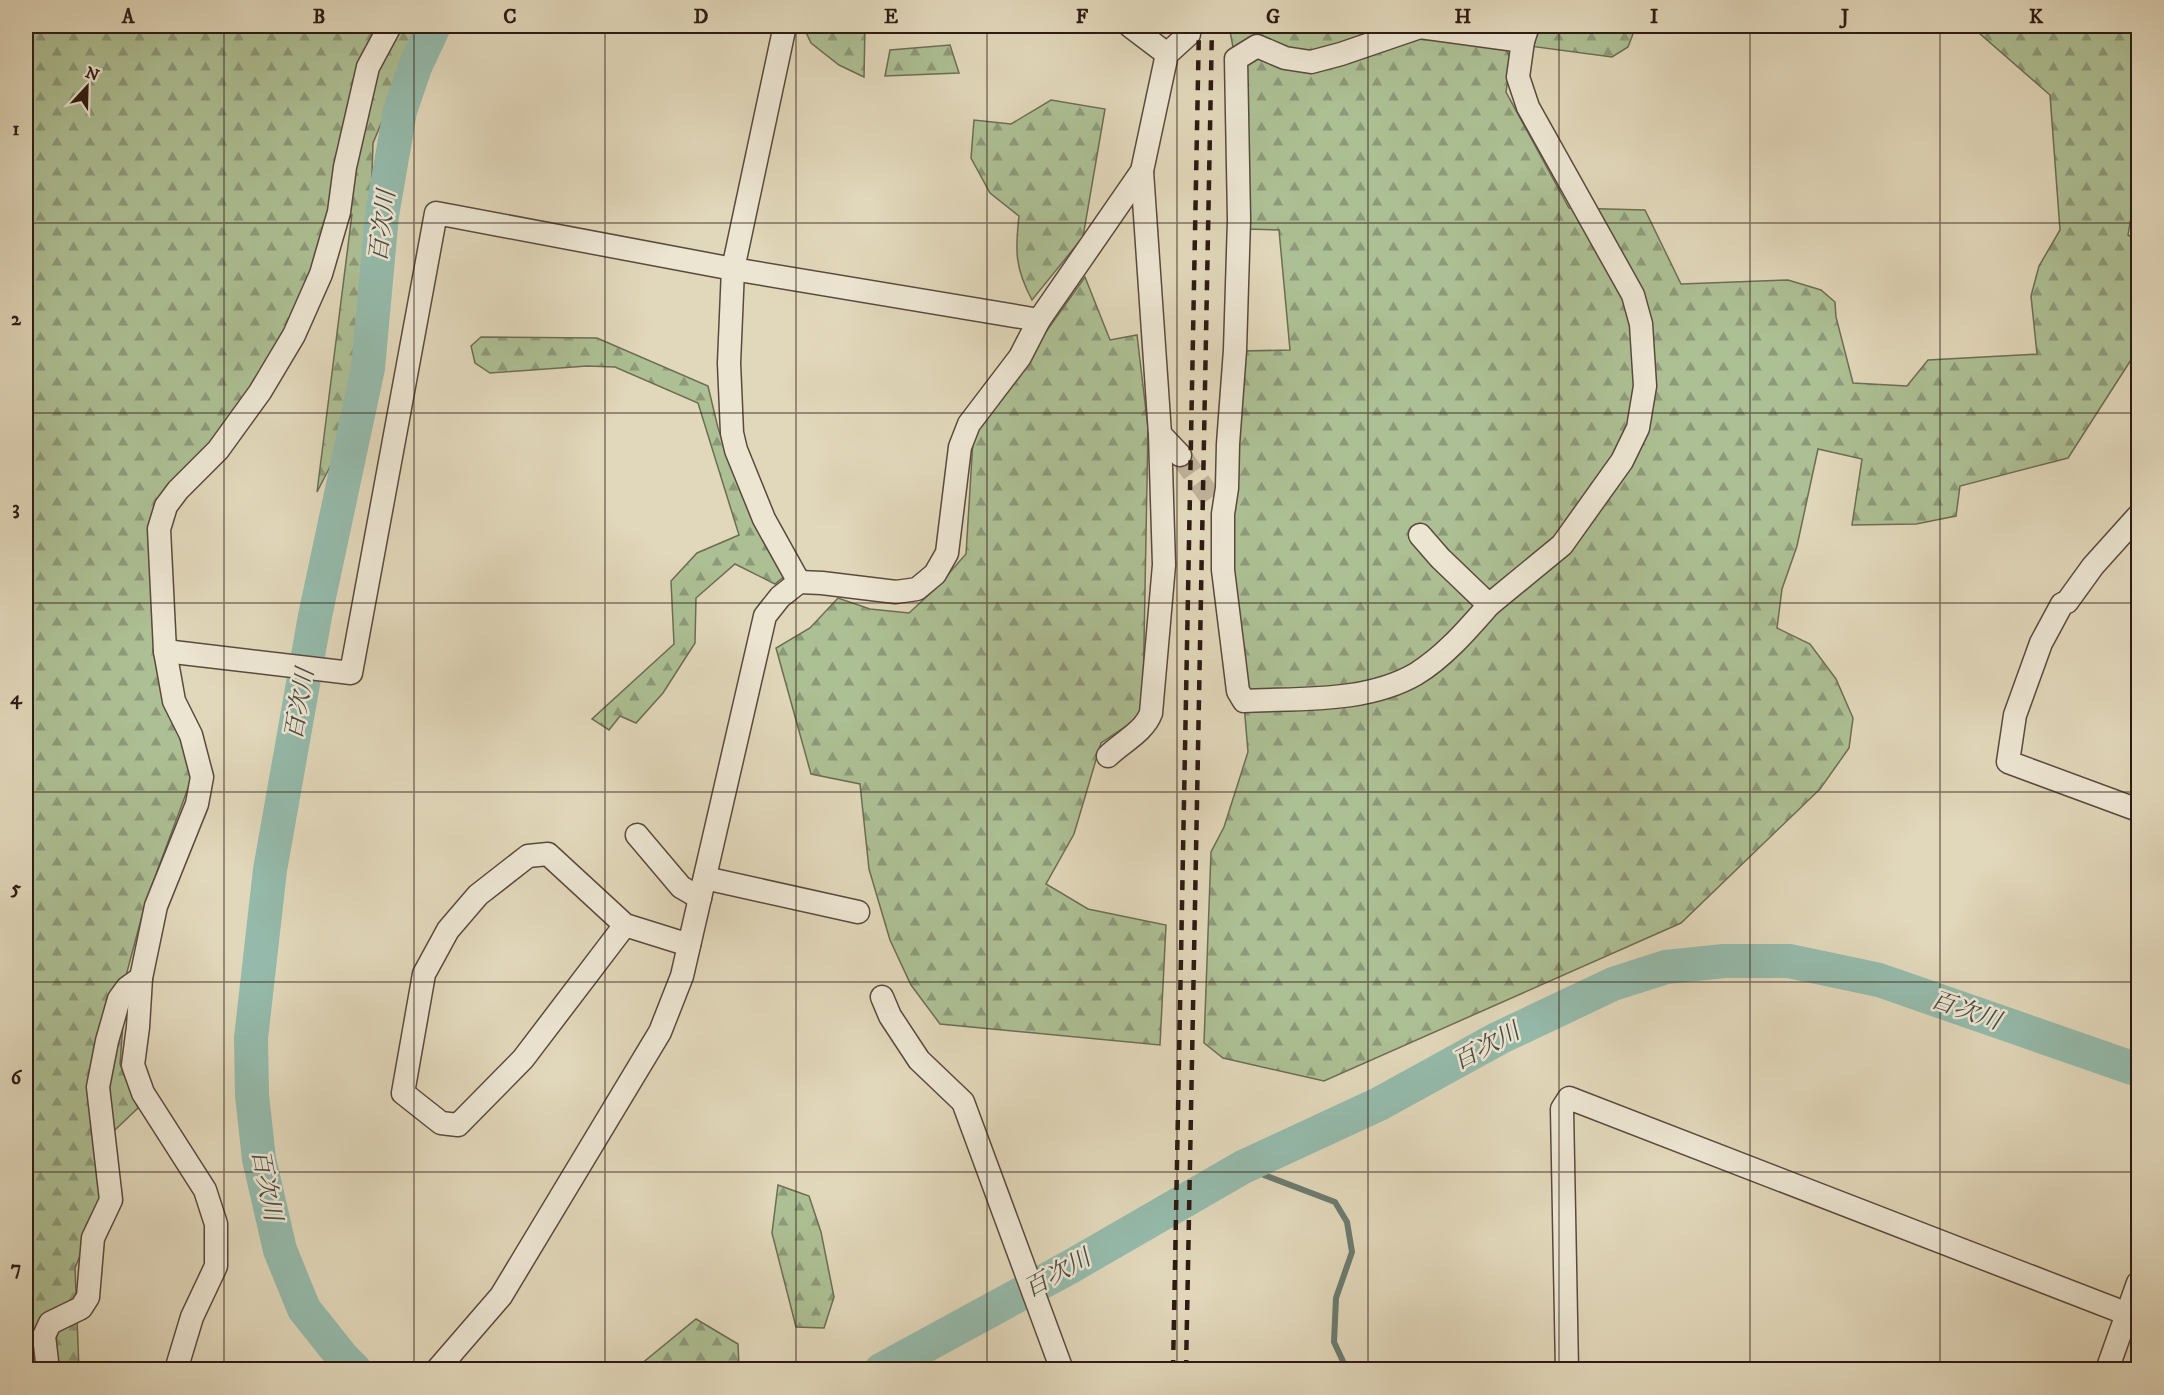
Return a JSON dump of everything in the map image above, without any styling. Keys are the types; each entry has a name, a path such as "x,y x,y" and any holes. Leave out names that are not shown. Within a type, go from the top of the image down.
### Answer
{"street":[{"path":"176,1370 192,1317 216,1266 216,1224 204,1190 143,1093 133,1065 141,978 156,906 197,804 202,777 191,735 174,701 165,651 159,529 166,506 178,490 218,450 260,392 294,335 321,274 339,212 345,167 368,67 390,26"},
{"path":"1130,26 1167,54"},
{"path":"1420,26 1525,33 1518,77 1528,106 1633,295 1641,324 1645,386 1638,428 1622,461 1562,545 1489,605 1451,647 1415,674 1384,687 1346,696 1244,701 1238,691 1217,506 1227,488 1235,350 1238,232 1236,58 1257,46 1285,58 1311,62 1341,54 1420,26"},
{"path":"784,30 733,269 729,363 732,433 736,450 764,519 799,582"},
{"path":"1108,756 1121,743 1147,724 1151,713 1164,565 1160,434 1142,171 1167,54 1189,34"},
{"path":"437,1370 501,1296 660,1032 682,976 765,616 780,597 799,582 896,592 917,589 936,574 947,554 960,447 969,424 1020,357 1039,320 1142,171"},
{"path":"165,651 351,673 436,213 733,269 1039,320"},
{"path":"1160,434 1180,455"},
{"path":"2139,516 2093,566 2067,602 2062,604 2041,643 2015,715 2008,762 2139,810"},
{"path":"1420,536 1489,605"},
{"path":"637,834 681,886 858,912"},
{"path":"625,925 523,1059 458,1125 441,1123 403,1093 424,974 448,930 478,895 528,856 548,854 625,925 689,945"},
{"path":"48,1370 44,1336 50,1323 81,1308 88,1297 93,1238 111,1200 98,1087 106,1041 119,999 127,988 141,978"},
{"path":"882,997 890,1016 919,1060 963,1102 1062,1370"},
{"path":"1567,1370 1562,1109 1569,1098 2133,1316"},
{"path":"2107,1370 2133,1316 2139,1283"}],"green space":[{"path":"26,26 422,26 373,143 369,265 348,432 317,492 352,214 286,333 231,421 151,529 193,775 146,901 127,972 120,1064 138,1108 98,1146 103,1199 75,1268 79,1370 26,1369"},
{"path":"803,26 865,26 864,77 839,65 811,43"},
{"path":"1229,26 1491,26 1511,58 1506,92 1569,208 1645,210 1681,284 1788,280 1821,290 1835,302 1836,317 1853,383 1907,386 1928,360 2037,354 2031,296 2039,266 2060,230 2050,95 1971,26 2138,26 2138,176 2128,235 2138,241 2138,349 2068,458 1960,486 1956,516 1916,524 1852,525 1862,459 1818,449 1797,546 1782,589 1777,628 1810,644 1836,679 1853,718 1849,748 1820,789 1681,923 1324,1081 1223,1058 1204,1043 1211,852 1224,827 1248,752 1229,526 1242,351 1290,350 1279,230 1246,229 1246,116"},
{"path":"1536,26 1636,26 1628,47 1612,57 1529,46"},
{"path":"950,45 959,73 885,76 890,50"},
{"path":"1051,100 1105,109 1083,237 1032,300 1019,269 1017,239 1019,216 990,193 971,158 974,120 1011,124"},
{"path":"1085,277 1110,340 1137,335 1148,428 1143,698 1138,718 1101,743 1074,834 1046,884 1088,909 1166,925 1160,1045 940,1024 911,985 890,940 869,869 860,784 811,774 776,648 810,628 838,598 870,609 909,613 935,589 966,554 973,440 978,427"},
{"path":"481,337 597,338 708,386 718,428 750,514 787,574 775,584 735,564 696,598 695,643 663,693 636,723 620,716 609,730 592,719 674,644 671,581 697,553 739,535 698,403 615,367 587,366 490,373 475,363 471,346"},
{"path":"778,1185 809,1196 821,1232 834,1297 824,1328 796,1327 772,1233"},
{"path":"696,1319 738,1344 739,1369 635,1369"}],"waterway":[{"name":"百次川","path":"355,1370 304,1309 280,1250 259,1159 252,1095 251,1038 270,870 315,616 368,368 382,215 400,111 415,67 434,26"},
{"name":"百次川","path":"881,1370 1070,1267 1243,1167 1379,1104 1499,1038 1613,984 1666,967 1724,961 1789,961 1879,980 2138,1070"},
{"path":"1243,1167 1335,1202 1347,1222 1352,1252 1336,1298 1334,1342 1347,1370"},
{"path":"336,1370 343,1358"}],"tunnel":[{"path":"1180,455 1211,498"}],"railway":[{"path":"1173,1370 1199,26"},
{"path":"1186,1370 1212,26"}]}
